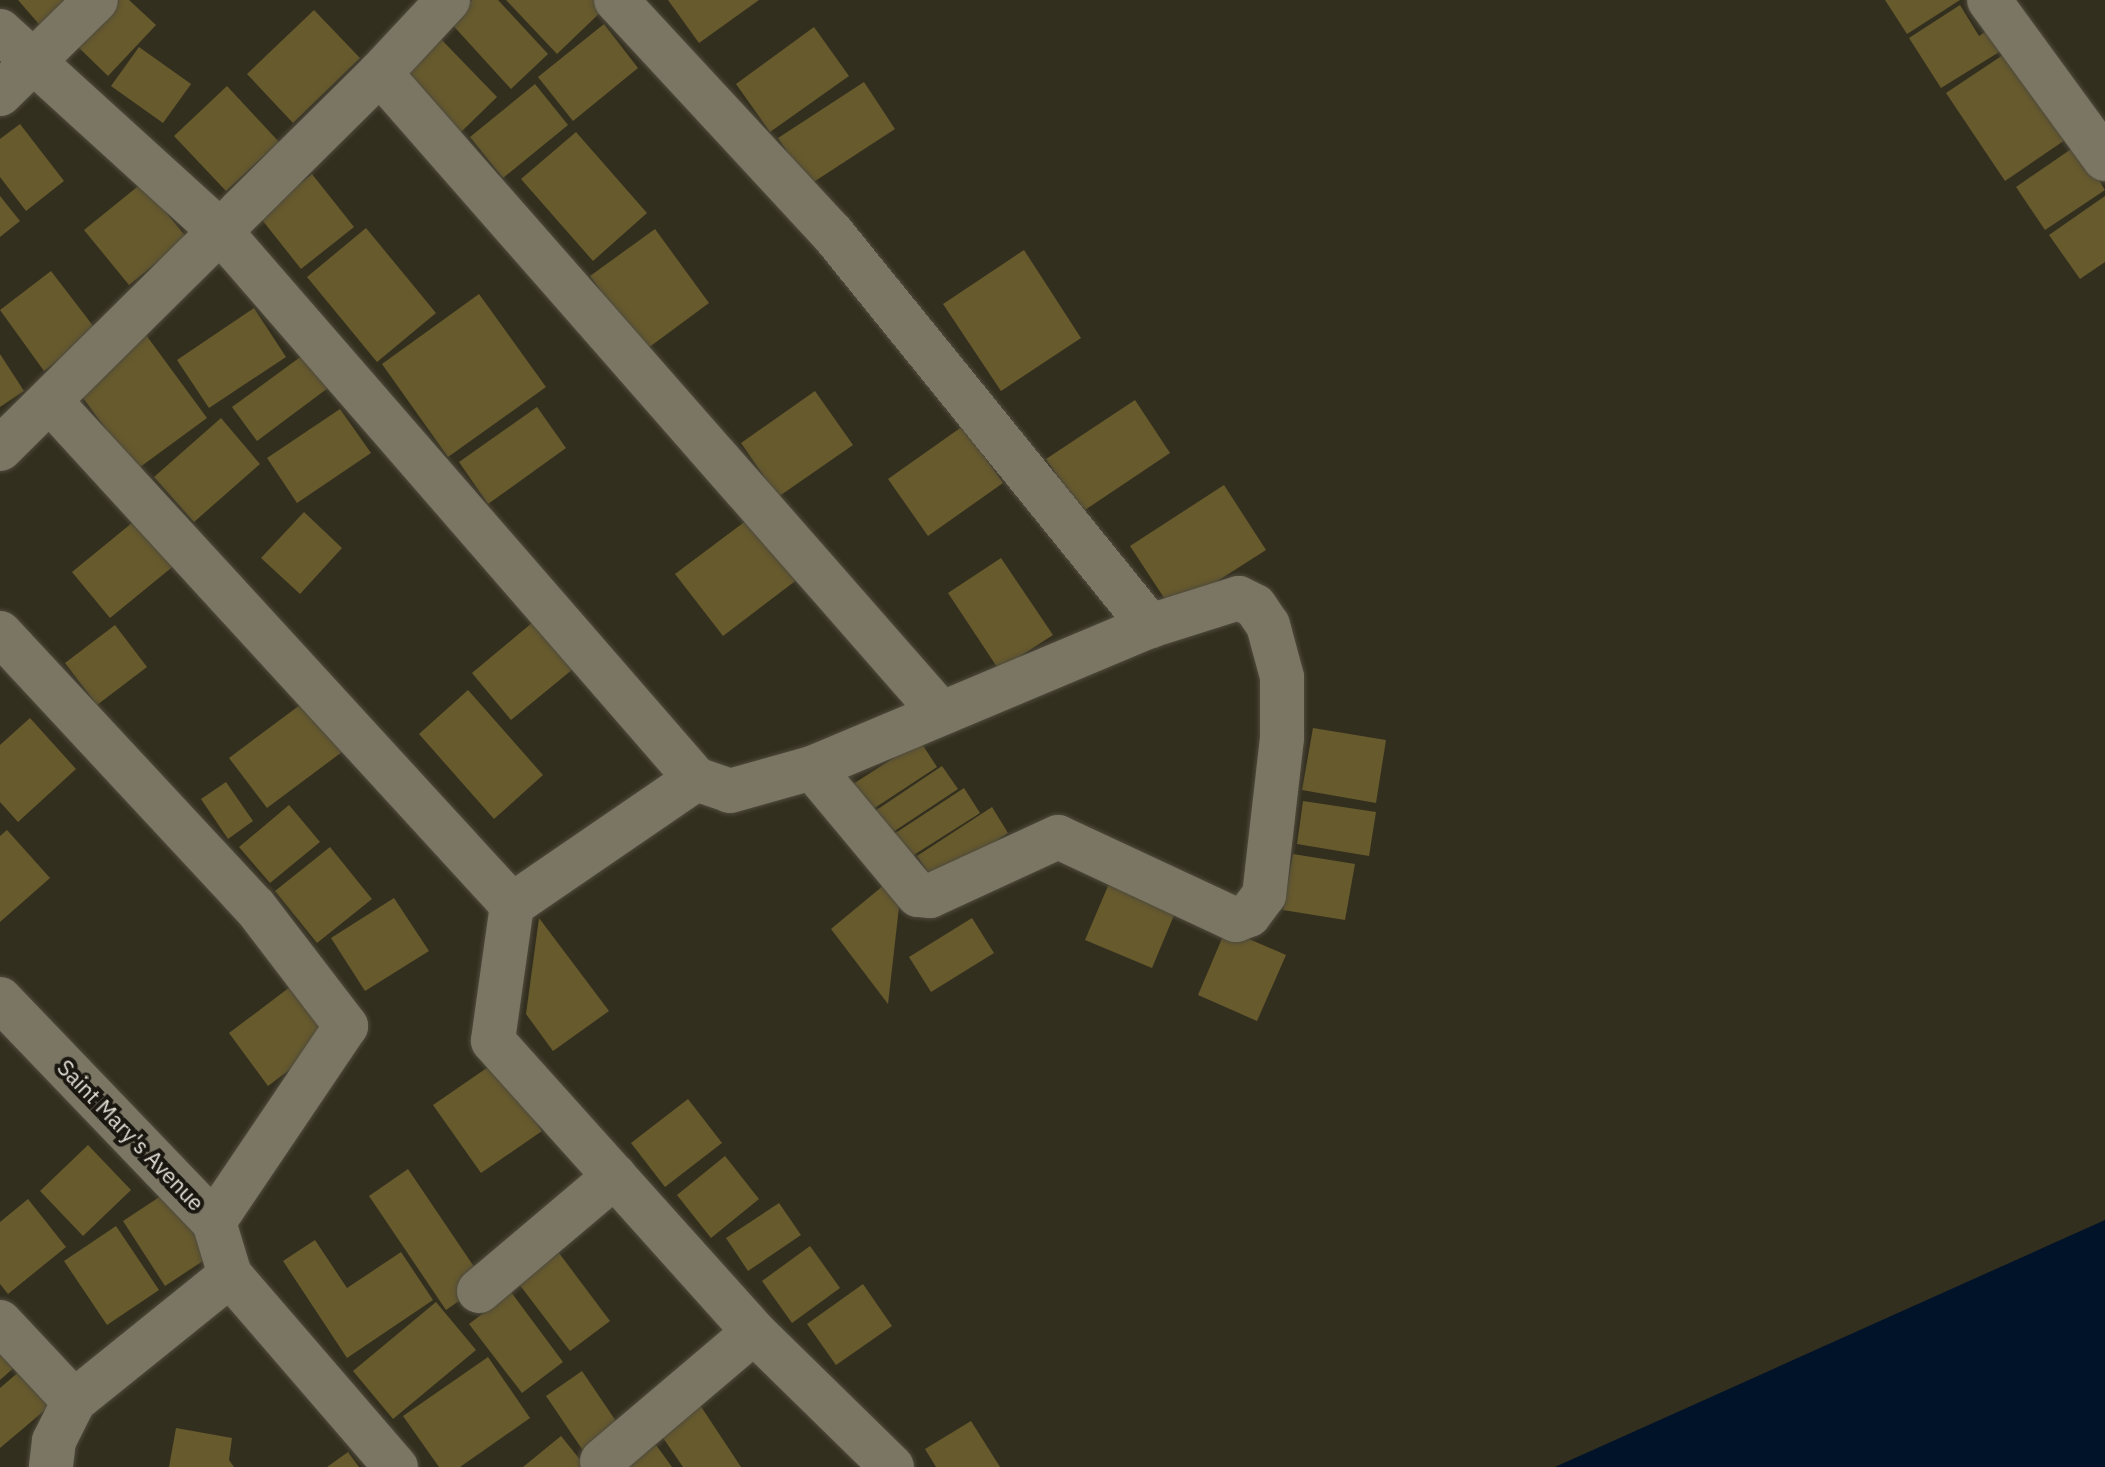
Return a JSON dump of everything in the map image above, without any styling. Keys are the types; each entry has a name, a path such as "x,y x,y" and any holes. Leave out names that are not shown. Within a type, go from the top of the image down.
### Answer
{"street":[{"path":"0,94 96,0"},
{"path":"0,449 380,73 448,0"},
{"path":"616,0 832,233 1150,626"},
{"path":"1989,0 2100,144"},
{"path":"0,31 220,231 696,779 730,791 812,768 1150,626 1239,598 1255,606 1268,625 1282,677 1282,738 1264,895 1249,915 1236,920 1058,837 930,896 918,895 812,768"},
{"path":"380,73 941,713"},
{"path":"50,401 512,905"},
{"path":"0,633 255,907 346,1026 214,1222"},
{"path":"696,779 512,905 493,1041 754,1332 885,1465"},
{"name":"Saint Mary's Avenue","path":"0,999 214,1222 230,1275 396,1467"},
{"path":"479,1291 615,1176"},
{"path":"51,1467 54,1441 74,1401 230,1275"},
{"path":"0,1322 74,1401"},
{"path":"602,1461 754,1332"}],"water":[{"path":"2105,1220 2105,1467 1555,1467"}],"building":[{"path":"18,0 80,0 45,31"},
{"path":"113,0 129,0 156,25 108,76 73,42"},
{"path":"472,0 498,0 548,54 511,89 449,21"},
{"path":"506,0 601,0 607,6 557,54"},
{"path":"668,0 759,0 699,43"},
{"path":"1885,0 1960,0 1907,34"},
{"path":"1960,5 1979,36 1991,28 2004,49 1941,88 1909,38"},
{"path":"314,10 360,58 293,123 247,74"},
{"path":"604,24 638,68 573,121 538,77"},
{"path":"814,27 849,76 770,132 736,84"},
{"path":"437,35 497,97 461,132 400,70"},
{"path":"139,47 191,84 163,123 111,86"},
{"path":"2006,53 2065,140 2005,181 1946,93"},
{"path":"864,82 895,129 809,185 778,138"},
{"path":"535,84 568,125 503,178 470,137"},
{"path":"227,86 279,142 226,191 174,136"},
{"path":"20,124 64,181 26,211 0,177 0,139"},
{"path":"576,132 647,213 593,261 521,179"},
{"path":"2077,145 2105,190 2045,230 2016,187"},
{"path":"312,174 354,227 301,269 259,216"},
{"path":"142,183 187,238 129,285 84,230"},
{"path":"0,196 20,221 0,237"},
{"path":"2105,196 2105,262 2080,279 2049,235"},
{"path":"366,228 436,313 377,362 307,277"},
{"path":"655,229 709,303 644,351 590,276"},
{"path":"1024,250 1081,338 1001,391 943,304"},
{"path":"51,271 97,331 44,371 0,310"},
{"path":"479,294 546,387 448,457 382,364"},
{"path":"254,308 286,357 209,408 177,360"},
{"path":"146,335 207,418 136,470 75,387"},
{"path":"0,354 24,391 0,407"},
{"path":"303,355 328,388 257,441 232,407"},
{"path":"815,391 853,445 778,497 741,443"},
{"path":"1135,400 1170,453 1082,512 1046,459"},
{"path":"537,407 566,448 488,504 459,462"},
{"path":"340,409 371,453 297,503 267,458"},
{"path":"221,418 260,464 194,522 154,477"},
{"path":"963,426 1003,483 928,536 888,479"},
{"path":"1224,485 1266,550 1172,610 1130,546"},
{"path":"304,512 342,548 300,594 261,558"},
{"path":"751,517 798,579 723,636 675,574"},
{"path":"138,518 176,564 110,618 72,572"},
{"path":"1001,558 1053,635 999,670 948,593"},
{"path":"533,622 573,669 511,720 472,673"},
{"path":"115,625 147,667 97,705 65,663"},
{"path":"468,690 543,775 494,819 419,734"},
{"path":"304,702 342,752 267,808 229,758"},
{"path":"30,718 76,769 18,822 0,802 0,745"},
{"path":"1313,728 1386,740 1376,803 1302,790"},
{"path":"920,741 937,767 867,813 850,786"},
{"path":"942,766 958,789 887,836 872,813"},
{"path":"226,782 253,821 228,839 201,799"},
{"path":"964,788 980,813 909,858 894,834"},
{"path":"1303,801 1376,812 1369,856 1297,844"},
{"path":"289,805 320,842 270,883 239,847"},
{"path":"992,807 1008,833 934,881 917,856"},
{"path":"7,830 50,878 0,922 0,836"},
{"path":"330,847 372,899 317,943 275,891"},
{"path":"1293,854 1355,864 1345,920 1283,910"},
{"path":"1111,879 1177,908 1152,968 1085,940"},
{"path":"884,885 899,907 888,1004 831,929"},
{"path":"394,898 429,951 365,991 331,938"},
{"path":"539,918 609,1011 553,1051 526,1014"},
{"path":"972,918 994,953 931,992 909,957"},
{"path":"1226,929 1286,955 1257,1021 1198,995"},
{"path":"290,987 329,1040 268,1086 229,1033"},
{"path":"494,1063 542,1131 481,1173 433,1105"},
{"path":"688,1099 722,1143 665,1187 631,1143"},
{"path":"88,1145 131,1190 83,1236 40,1191"},
{"path":"725,1156 759,1199 711,1238 677,1195"},
{"path":"408,1169 485,1283 446,1310 369,1196"},
{"path":"167,1192 209,1257 165,1286 123,1221"},
{"path":"28,1199 66,1247 8,1294 0,1284 0,1222"},
{"path":"779,1203 801,1235 748,1271 726,1238"},
{"path":"116,1226 159,1290 107,1325 64,1261"},
{"path":"315,1240 347,1288 401,1252 433,1300 347,1358 283,1261"},
{"path":"810,1246 840,1288 792,1323 762,1281"},
{"path":"559,1253 610,1321 570,1351 519,1284"},
{"path":"863,1284 892,1326 836,1365 807,1324"},
{"path":"511,1292 563,1362 522,1393 469,1324"},
{"path":"436,1302 476,1350 393,1419 353,1371"},
{"path":"0,1346 17,1365 0,1380"},
{"path":"488,1357 530,1418 460,1467 439,1467 403,1416"},
{"path":"21,1370 51,1405 0,1448 0,1388"},
{"path":"582,1371 620,1427 584,1452 546,1396"},
{"path":"698,1402 741,1467 683,1467 657,1429"},
{"path":"971,1421 1000,1467 936,1467 925,1449"},
{"path":"176,1428 232,1438 229,1460 234,1467 169,1467"},
{"path":"561,1436 586,1467 523,1467"},
{"path":"656,1445 672,1467 627,1467"},
{"path":"348,1452 359,1467 327,1467"}]}
